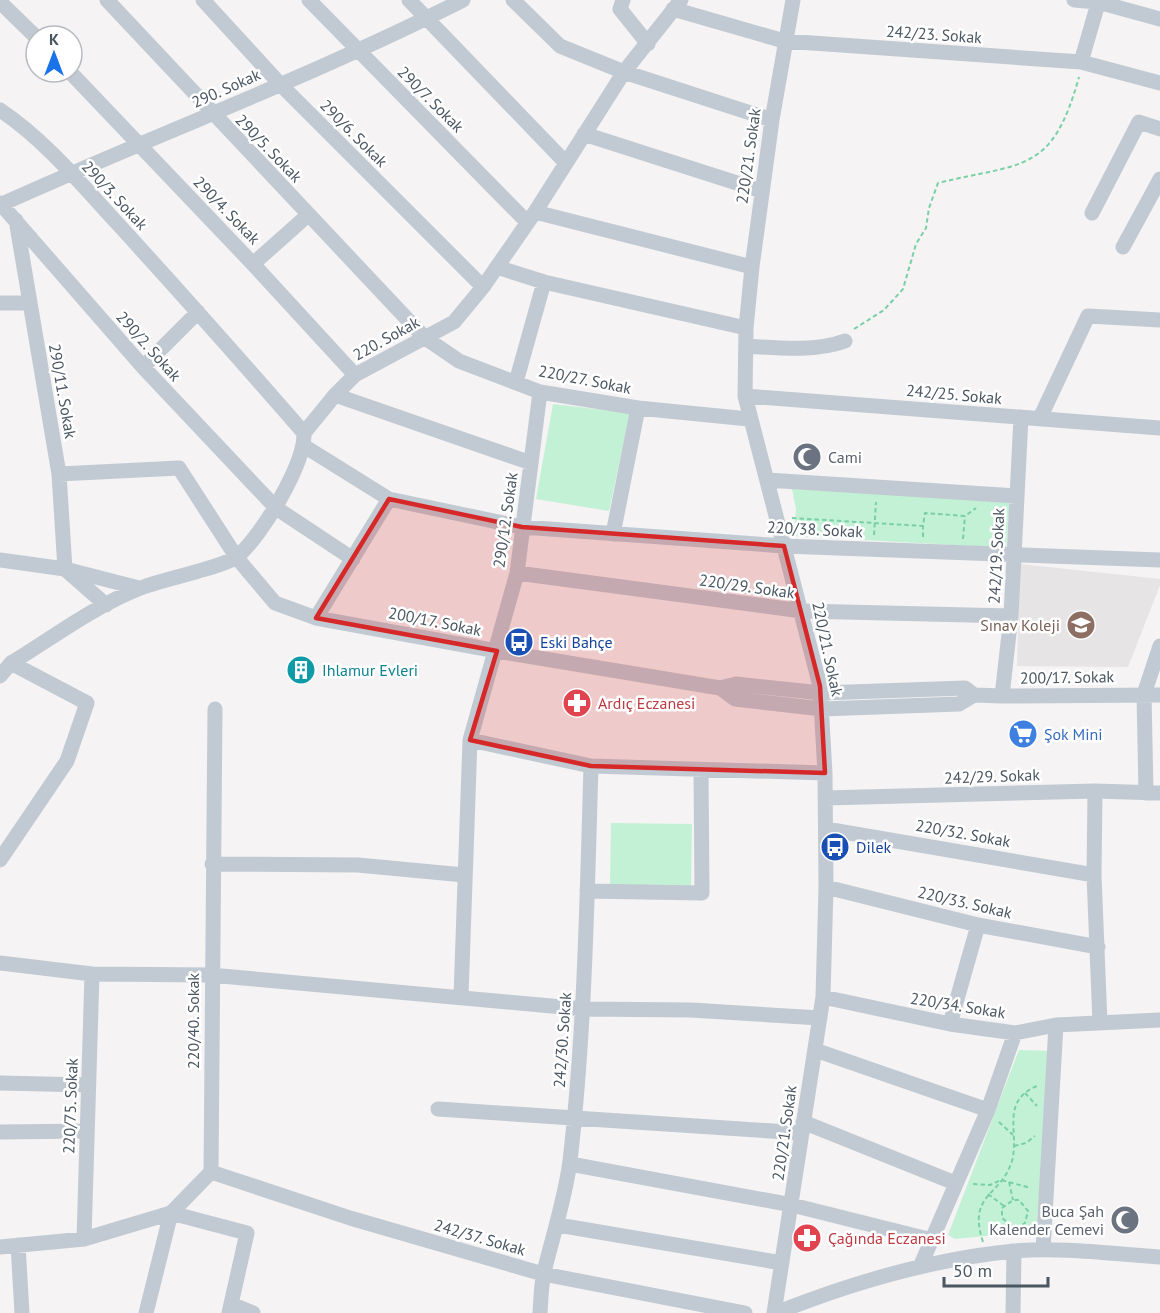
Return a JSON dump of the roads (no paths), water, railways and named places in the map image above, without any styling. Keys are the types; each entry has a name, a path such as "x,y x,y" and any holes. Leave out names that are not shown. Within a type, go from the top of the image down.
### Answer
{"street":[{"name":"290/5. Sokak","path":"107,0 424,337"},
{"name":"290/6. Sokak","path":"203,0 280,84 483,287"},
{"name":"290/7. Sokak","path":"309,0 356,49 531,217"},
{"path":"409,0 565,162"},
{"name":"290. Sokak","path":"1,204 138,143 280,84 463,0"},
{"path":"513,0 560,46 624,72 771,120"},
{"name":"220/21. Sokak","path":"775,1313 823,997 826,887 825,774 821,693 802,611 749,419 745,396 746,328 752,267 771,120 793,0"},
{"path":"1074,0 1098,1 1160,19"},
{"path":"1082,62 1098,1"},
{"path":"0,2 24,25"},
{"path":"619,3 648,44"},
{"name":"220. Sokak","path":"237,558 276,508 304,440 335,395 355,375 454,322 483,287 531,217 624,72 677,4"},
{"name":"242/23. Sokak","path":"677,4 784,42 1082,62 1160,83"},
{"name":"290/4. Sokak","path":"81,84 355,375"},
{"name":"290/3. Sokak","path":"0,110 71,173 198,312 304,440"},
{"path":"1092,213 1139,122 1160,129"},
{"path":"584,134 762,190"},
{"path":"1123,247 1160,179"},
{"name":"290/2. Sokak","path":"1,204 143,367 276,508 353,559"},
{"path":"253,264 308,215"},
{"path":"531,217 752,267"},
{"name":"290/11. Sokak","path":"16,220 59,474 65,569"},
{"path":"497,267 544,282 746,328"},
{"path":"516,382 544,282"},
{"path":"0,303 29,303"},
{"path":"143,367 198,312"},
{"path":"1040,418 1088,316 1160,320"},
{"name":"220/27. Sokak","path":"424,337 459,361 540,392 638,408 749,419"},
{"path":"746,346 804,348 832,346 845,341"},
{"name":"290/12. Sokak","path":"461,996 470,740 497,651 517,573 540,392"},
{"path":"335,395 531,463"},
{"name":"242/25. Sokak","path":"745,396 1160,428"},
{"path":"613,534 638,408"},
{"name":"242/19. Sokak","path":"1002,696 1011,616 1021,417"},
{"name":"220/38. Sokak","path":"304,440 389,499 522,526 784,546 1160,560"},
{"name":"200/17. Sokak","path":"59,474 178,468 237,558 275,603 316,618 720,688 736,684 821,693 964,688 974,695 1152,695"},
{"path":"767,480 1017,496"},
{"path":"316,618 389,499"},
{"path":"0,676 11,663 106,605 139,588 237,558"},
{"path":"0,560 65,569 139,588"},
{"path":"65,569 106,605"},
{"name":"220/29. Sokak","path":"517,573 802,611 1011,616"},
{"path":"1153,793 1152,695 1160,646"},
{"path":"0,860 67,761 87,703 11,663"},
{"name":"200/17. Sokak","path":"720,688 735,699 822,709 959,704 974,695"},
{"name":"220/40. Sokak","path":"211,1172 215,709"},
{"path":"470,740 591,765 825,774"},
{"name":"242/30. Sokak","path":"540,1313 543,1274 558,1226 570,1164 584,1009 591,765"},
{"path":"587,891 702,893 701,770"},
{"path":"1095,791 1094,875 1100,1023"},
{"name":"242/29. Sokak","path":"825,798 1095,791 1153,793"},
{"name":"220/32. Sokak","path":"826,829 1094,875"},
{"path":"212,864 358,865 464,875"},
{"name":"220/33. Sokak","path":"826,887 978,925 1098,946"},
{"path":"950,1024 978,925"},
{"path":"0,963 92,974 211,975 584,1009 691,1010 820,1018"},
{"name":"220/75. Sokak","path":"84,1239 92,974"},
{"name":"220/34. Sokak","path":"823,997 950,1024 1015,1033 1056,1025 1160,1020"},
{"path":"1043,1250 1056,1025"},
{"path":"920,1268 986,1113 1015,1033"},
{"path":"815,1050 986,1113"},
{"path":"0,1083 88,1085"},
{"path":"438,1110 802,1127 955,1183"},
{"path":"0,1132 87,1131"},
{"path":"570,1164 792,1205 932,1240"},
{"path":"0,1247 84,1239 171,1213 211,1172"},
{"name":"242/37. Sokak","path":"211,1172 355,1220 543,1274 745,1313"},
{"path":"171,1213 247,1233 230,1309 253,1313"},
{"path":"146,1313 171,1213"},
{"path":"558,1226 782,1263"},
{"path":"18,1245 22,1313"},
{"path":"775,1313 822,1295 920,1268 1016,1251 1043,1250 1160,1257"},
{"path":"1013,1313 1016,1251"}],"place":[{"name":"Cami","path":"807,457"},
{"name":"Sınav Koleji","path":"1081,625"},
{"name":"Eski Bahçe","path":"519,642"},
{"name":"Ihlamur Evleri","path":"301,670"},
{"name":"Ardıç Eczanesi","path":"577,703"},
{"name":"Şok Mini","path":"1023,734"},
{"name":"Dilek","path":"835,847"},
{"name":"Buca Şah Kalender Cemevi","path":"1125,1220"},
{"name":"Çağında Eczanesi","path":"807,1238"}]}
